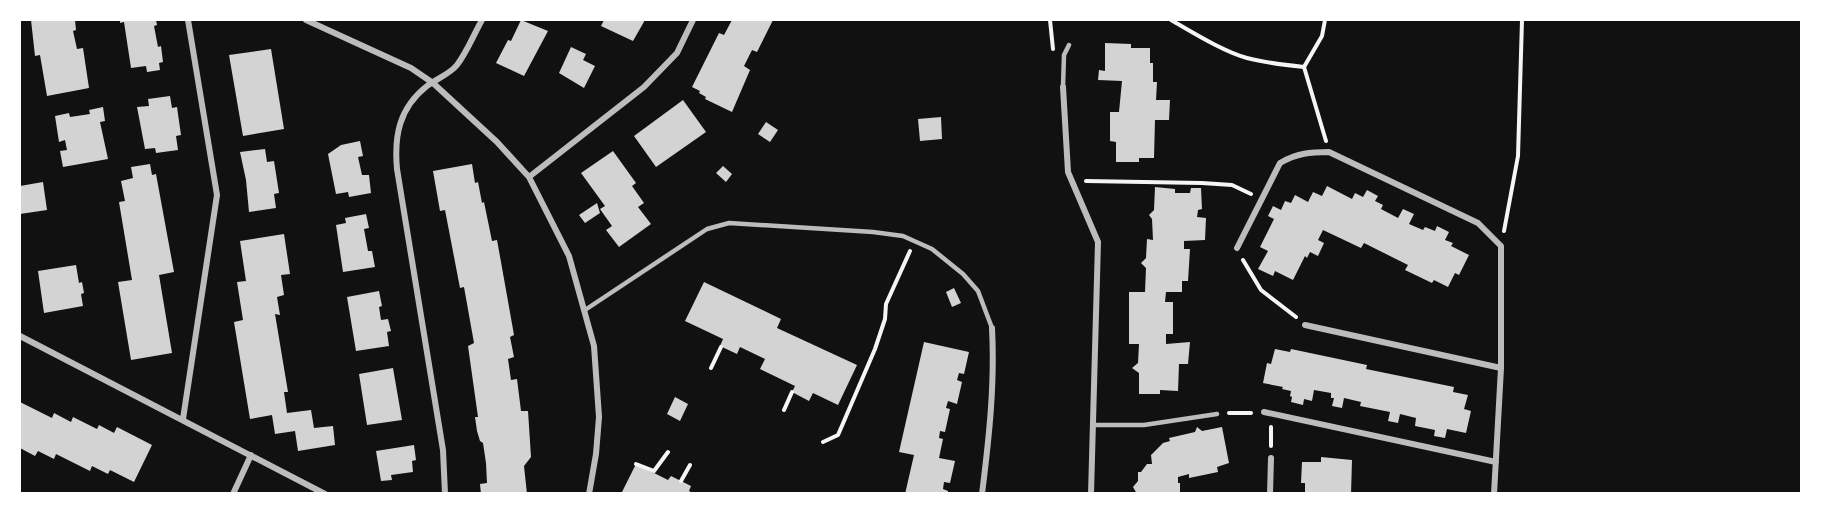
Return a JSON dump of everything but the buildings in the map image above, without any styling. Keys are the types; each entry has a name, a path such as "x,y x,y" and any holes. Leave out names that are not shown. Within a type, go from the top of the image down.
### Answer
{"street":[{"path":"183,419 217,195 188,20"},
{"path":"306,20 411,68 433,83 497,142 529,177 569,256 594,346 598,417 596,454 589,494"},
{"path":"445,494 443,450 396,156 396,138 399,123 418,94 457,65 482,20"},
{"path":"529,177 644,87 677,53 693,20"},
{"path":"1063,87 1068,172 1098,242 1091,494"},
{"path":"1237,248 1280,163 1293,155 1305,152 1329,152 1478,223 1501,246 1502,368 1494,494"},
{"path":"1305,325 1502,368"},
{"path":"982,494 994,368 992,327"},
{"path":"20,336 325,494"},
{"path":"1264,412 1496,462"},
{"path":"233,494 251,455"},
{"path":"1270,494 1271,458"}],"lane":[{"path":"1063,87 1064,55 1069,45"},
{"path":"585,310 707,229 729,223 903,236 932,249 963,274 978,291 992,327"},
{"path":"1093,425 1144,425 1217,414"}],"path":[{"path":"1171,20 1245,58 1304,67"},
{"path":"1325,20 1322,36 1304,67 1329,152"},
{"path":"1501,246 1518,156 1522,20"},
{"path":"1071,181 1202,183 1232,185 1246,191"},
{"path":"823,442 838,435 875,349 885,320 886,304 916,242"},
{"path":"1237,248 1249,272 1262,290 1305,325"},
{"path":"711,368 722,347"},
{"path":"784,410 792,392"},
{"path":"1217,414 1264,412"},
{"path":"1271,458 1272,414"},
{"path":"636,464 654,471 668,452"},
{"path":"681,481 690,465"}]}
